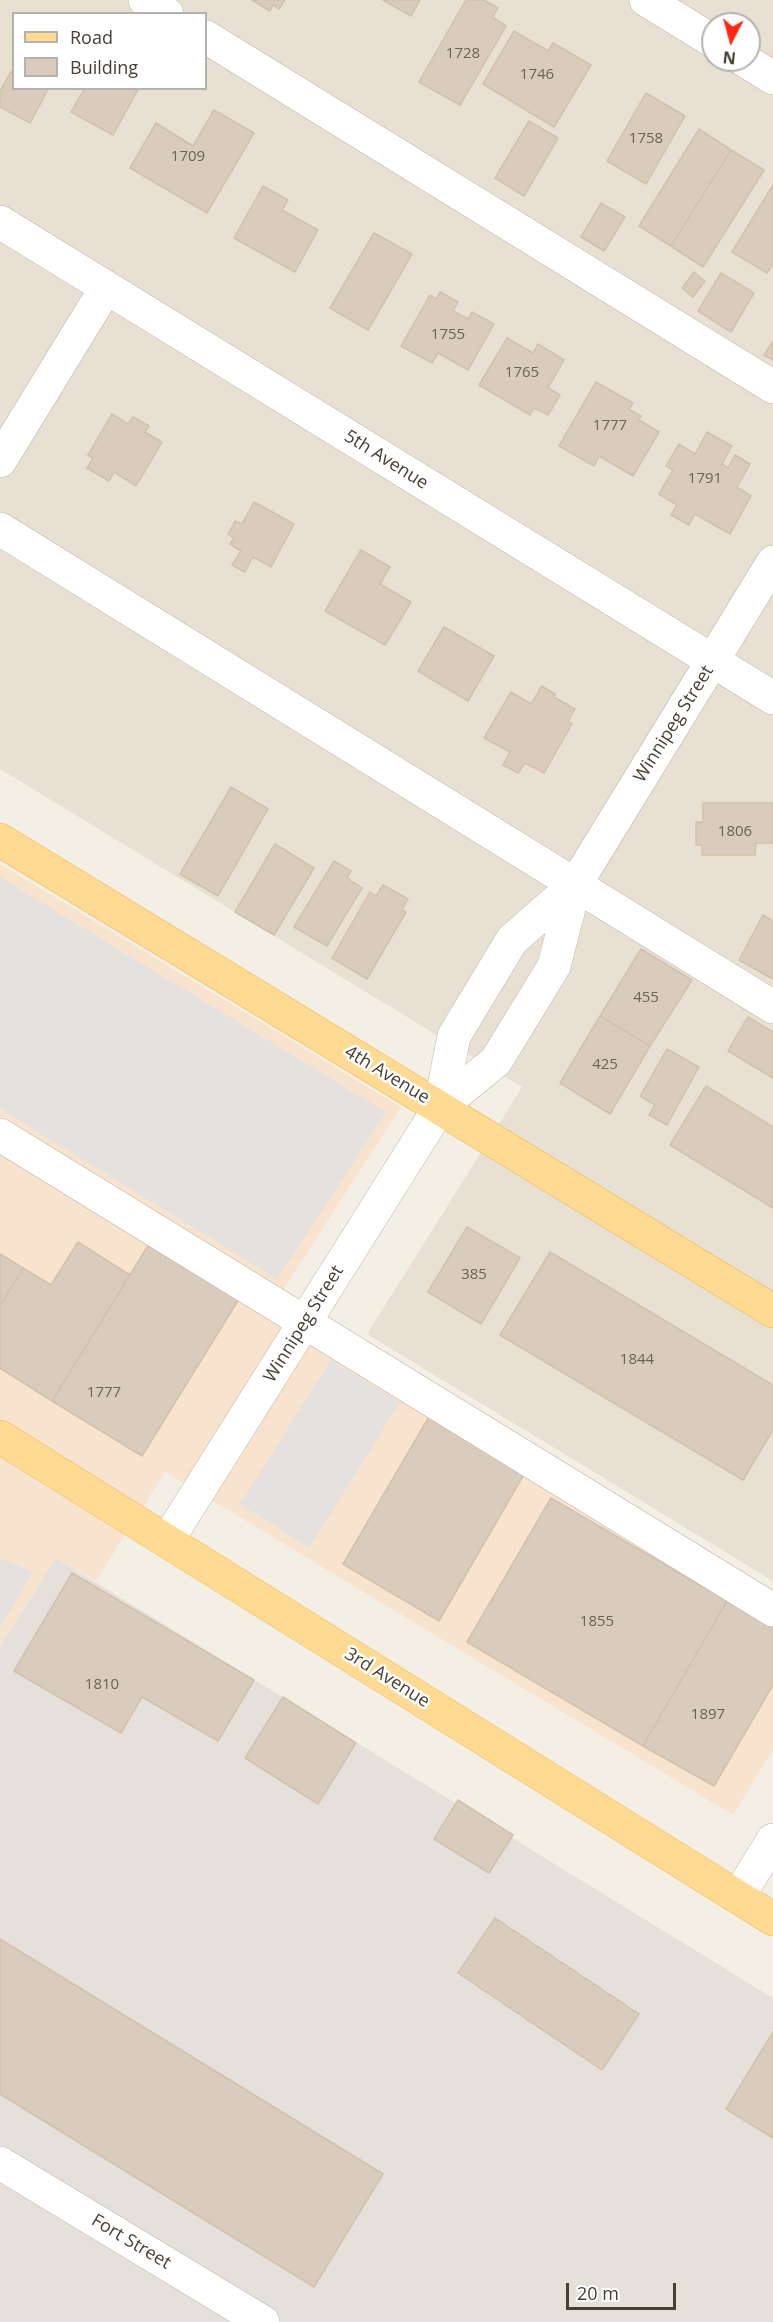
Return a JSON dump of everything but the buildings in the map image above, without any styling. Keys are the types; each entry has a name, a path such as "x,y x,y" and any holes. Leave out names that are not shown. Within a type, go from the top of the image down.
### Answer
{"main road":[{"name":"4th Avenue","path":"0,840 773,1311"},
{"name":"3rd Avenue","path":"0,1437 773,1918"}],"street":[{"path":"145,0 164,12"},
{"path":"646,0 701,34"},
{"path":"207,38 773,387"},
{"name":"5th Avenue","path":"0,222 773,698"},
{"path":"0,460 106,288"},
{"path":"0,529 773,1007"},
{"name":"Winnipeg Street","path":"167,1541 440,1107 496,1061 554,966 575,885 773,562"},
{"name":"Winnipeg Street","path":"440,1107 454,1036 512,940 575,885"},
{"path":"0,1135 773,1610"},
{"path":"738,1897 773,1840"},
{"name":"Fort Street","path":"0,2163 263,2322"}],"shaded area":[{"path":"0,0 773,0 773,1581 367,1334 522,1087 0,769"},
{"path":"0,864 401,1107 267,1315 773,1624 773,1750 733,1815 165,1472 96,1581 56,1558 0,1647"},
{"path":"0,877 386,1112 277,1279 0,1109"},
{"path":"331,1360 400,1402 309,1548 240,1504"},
{"path":"0,1558 33,1572 0,1627"},
{"path":"56,1558 773,1998 773,2322 0,2322 0,1647"}]}
